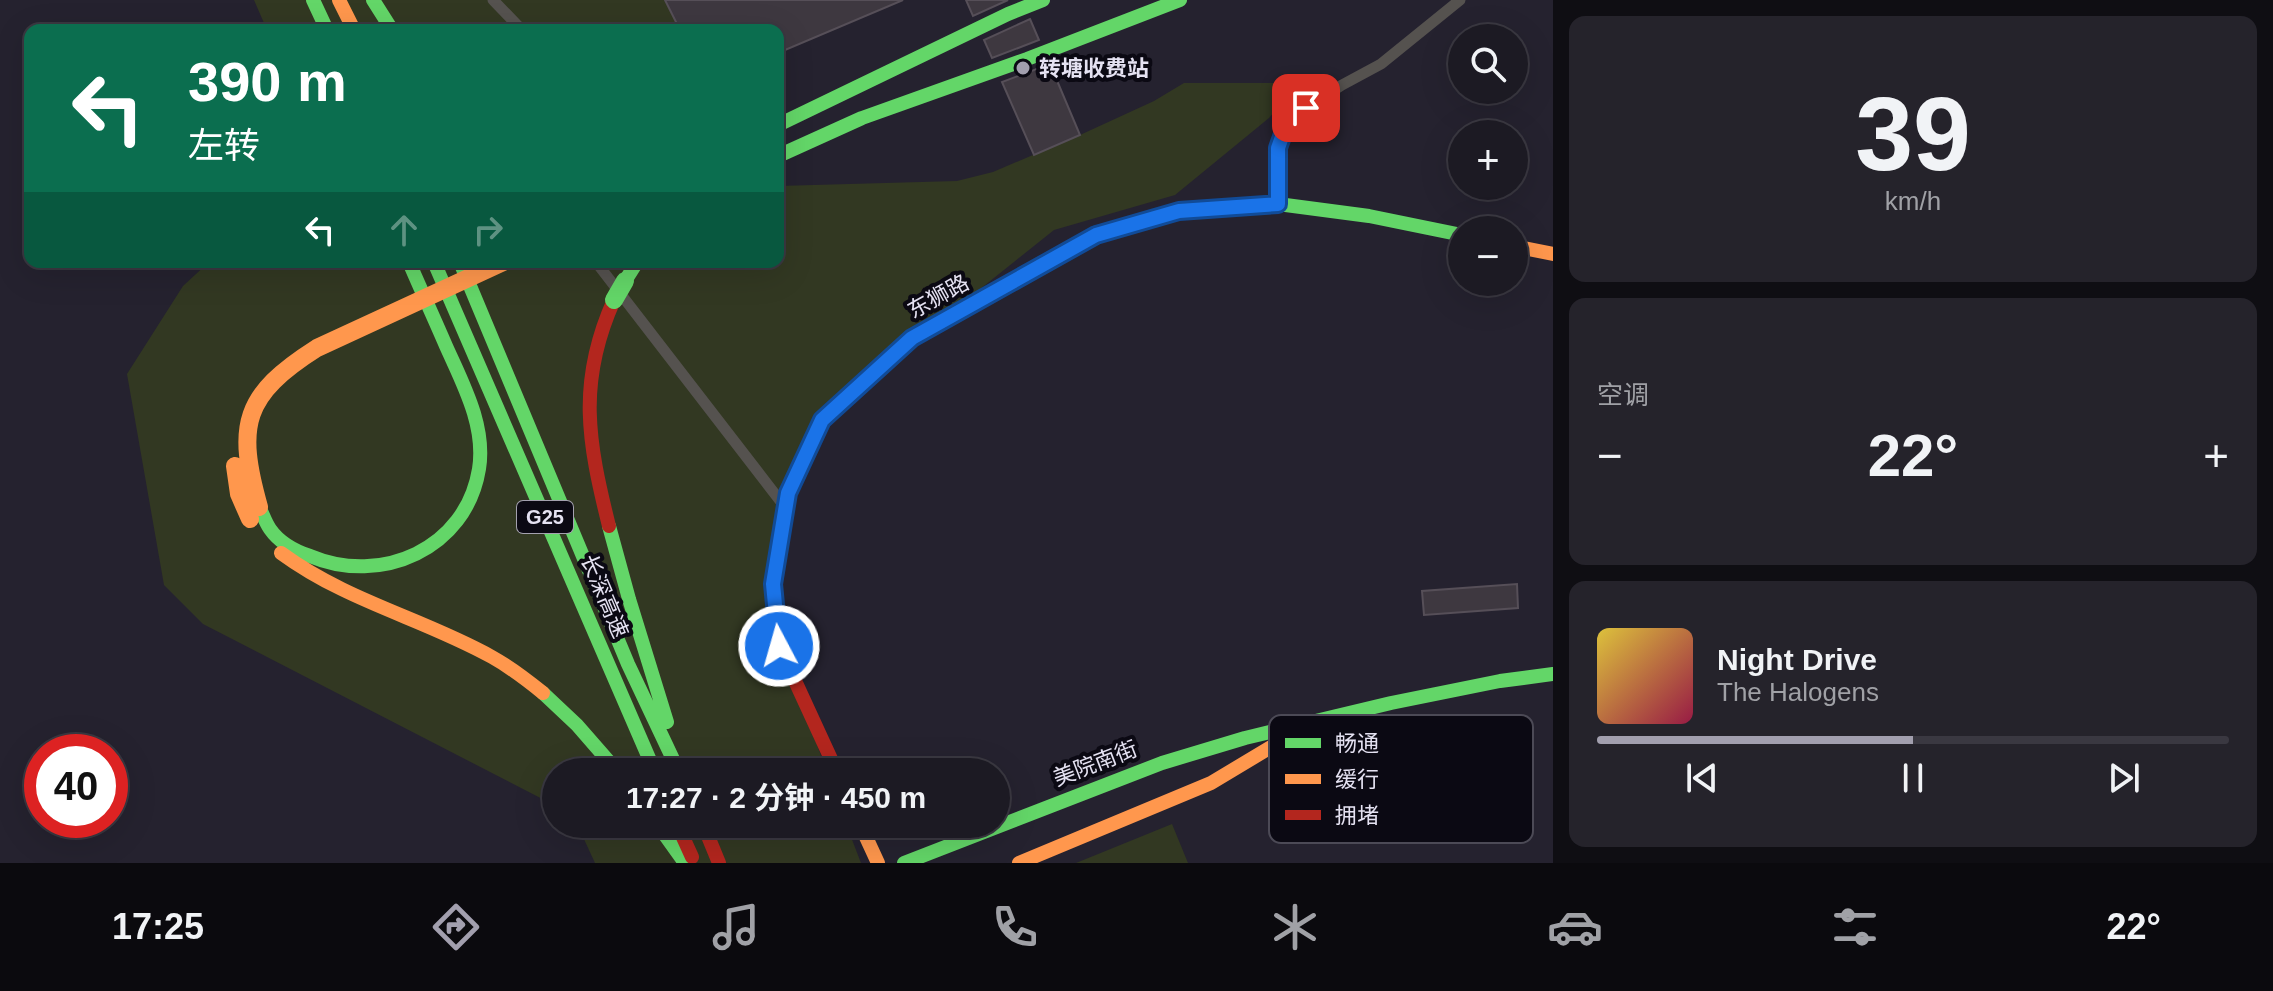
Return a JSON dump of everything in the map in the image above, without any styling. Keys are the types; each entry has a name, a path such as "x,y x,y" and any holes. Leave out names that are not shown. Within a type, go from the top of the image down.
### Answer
{"main road":[{"path":"312,0 322,24"},
{"path":"339,0 351,24"},
{"path":"373,0 388,24"},
{"path":"784,120 1043,0"},
{"path":"784,140 862,118 1180,0"},
{"path":"784,153 862,118"},
{"name":"东狮路","path":"831,758 779,646 773,584 785,507 788,493 822,420 912,338 1096,235 1179,211 1278,204 1369,216 1448,232"},
{"path":"1528,249 1553,254"},
{"path":"412,268 468,396 476,424 480,447 479,471 468,504 453,527 434,545 408,559 377,568 345,568 312,559 290,546 254,513 239,494 234,449 240,416 249,394 265,372 296,343 340,321 460,268"},
{"name":"长深高速","path":"437,268 649,758"},
{"name":"长深高速","path":"463,268 628,664 674,758"},
{"path":"490,268 331,339 293,361 264,388 250,417 244,449 254,513 265,540 298,567 322,582 495,658 541,692 589,736 607,758"},
{"path":"633,268 614,300 594,353 589,395 590,432 595,473 632,611 677,758"},
{"name":"美院南街","path":"1345,715 1500,681 1553,674"},
{"name":"美院南街","path":"904,863 1162,763 1269,733"},
{"name":"美院南街","path":"1019,863 1211,783 1269,748"},
{"path":"667,838 685,863"},
{"path":"683,838 694,863"},
{"path":"709,838 719,863"},
{"path":"866,838 878,863"}],"street":[{"path":"493,0 516,24"},
{"path":"1278,204 1278,148 1288,120 1381,64 1460,0"},
{"path":"601,268 785,507"}],"green space":[{"path":"254,0 665,0 677,24 264,24"},
{"path":"1184,83 1300,83 1269,118 1175,195 1054,230 822,420 785,507 773,584 790,671 822,758 542,758 542,799 203,624 164,585 127,374 183,286 202,268 784,268 784,186 957,181 993,172 1154,101"},
{"path":"1172,824 1188,863 1076,863"},
{"path":"583,838 851,838 861,863 595,863"}],"building":[{"path":"665,0 903,0 784,50 784,24 677,24"},
{"path":"966,0 1008,0 973,16"},
{"path":"1030,19 1039,40 992,58 984,40"},
{"path":"1050,64 1080,135 1034,155 1002,82"},
{"path":"1517,584 1518,608 1424,615 1422,591"}],"traffic: fast":[{"path":"313,0 324,24"},
{"path":"373,0 388,24"},
{"path":"784,122 1043,0"},
{"path":"784,153 862,118 1180,0"},
{"path":"1048,262 1096,235 1179,211 1278,204 1369,216 1448,232"},
{"path":"259,507 274,534 293,549 337,564 365,566 391,563 416,554 439,540 457,521 471,497 479,469 479,437 466,390 412,268"},
{"path":"437,268 649,758"},
{"path":"463,268 628,664 672,758"},
{"path":"625,281 633,268"},
{"path":"614,300 625,281"},
{"path":"609,526 667,722"},
{"path":"1341,715 1500,681 1553,674"},
{"path":"543,693 606,758"},
{"path":"904,863 1162,763 1269,732"},
{"path":"667,838 685,863"}],"traffic: slow":[{"path":"339,0 351,24"},
{"path":"1528,249 1553,254"},
{"path":"778,552 788,493 822,420 912,338 1048,262"},
{"path":"259,507 248,454 248,433 260,397 273,381 317,348 490,268"},
{"path":"235,466 239,494 250,519"},
{"path":"281,553 332,584 466,643 492,657 543,693"},
{"path":"1019,863 1211,783 1269,748"},
{"path":"866,838 878,863"}],"traffic: jam":[{"path":"609,526 596,467 590,412 595,358 614,300"},
{"path":"778,552 773,584 779,646 831,758"},
{"path":"683,838 692,857"},
{"path":"709,838 719,863"}],"place":[{"name":"转塘收费站","path":"1023,68"}],"route":[{"path":"779,646 773,584 788,493 822,420 912,338 1096,235 1179,211 1278,204 1278,148 1288,120 1306,108"}]}
